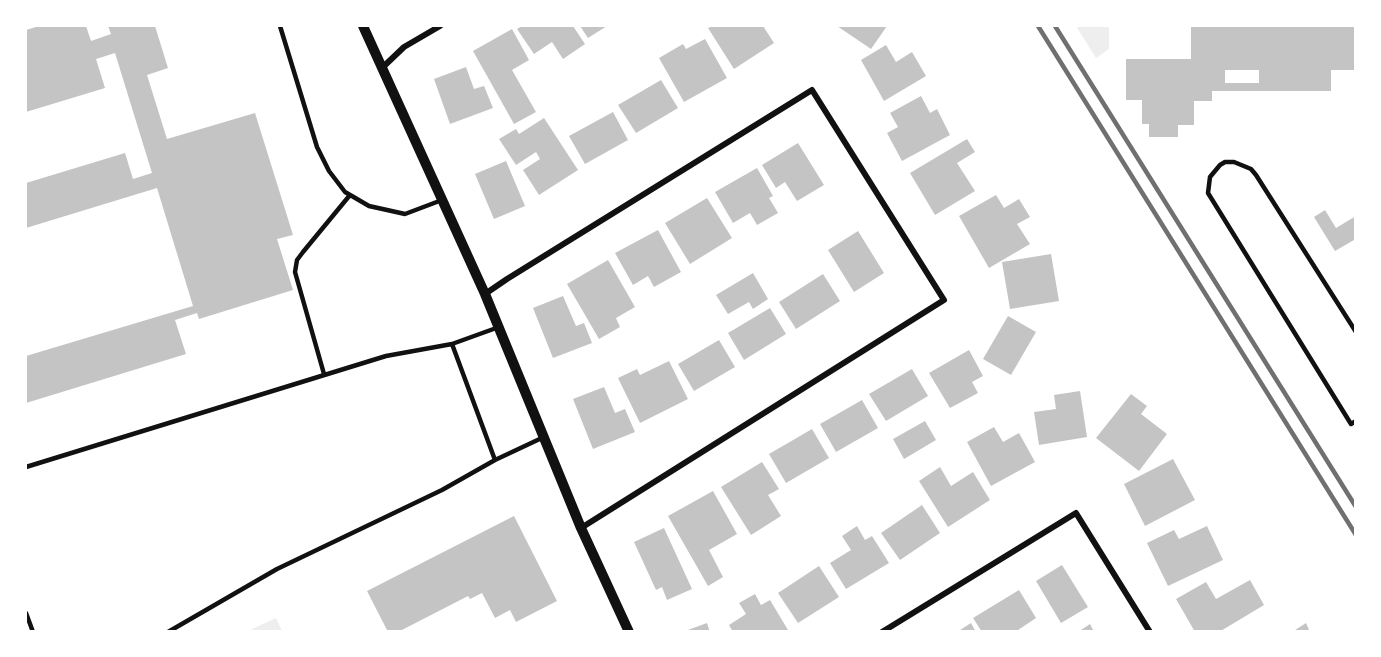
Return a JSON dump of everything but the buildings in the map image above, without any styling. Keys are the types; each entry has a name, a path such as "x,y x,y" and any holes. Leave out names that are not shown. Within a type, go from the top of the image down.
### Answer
{"street":[{"path":"363,26 485,294 581,528 629,632"},
{"path":"382,69 404,47 440,26"},
{"path":"485,294 812,90 944,300 581,528"},
{"path":"882,632 1076,513 1150,632"}],"lane":[{"path":"280,26 317,147 329,171 345,192 369,206 405,214 442,200"},
{"path":"1356,332 1256,175 1251,169 1234,162 1225,162 1220,165 1210,177 1208,193 1351,424 1356,421"},
{"path":"324,374 295,272 297,260 350,195"},
{"path":"26,467 398,352 452,344 499,327"},
{"path":"452,344 495,460"},
{"path":"168,632 277,569 442,490 495,460 544,437"},
{"path":"26,613 33,632"}],"shaded area":[{"path":"1076,26 1109,26 1109,49 1096,58"},
{"path":"276,618 282,631 248,631"}],"railway":[{"path":"1038,26 1356,535"},
{"path":"1055,26 1356,507"}]}
